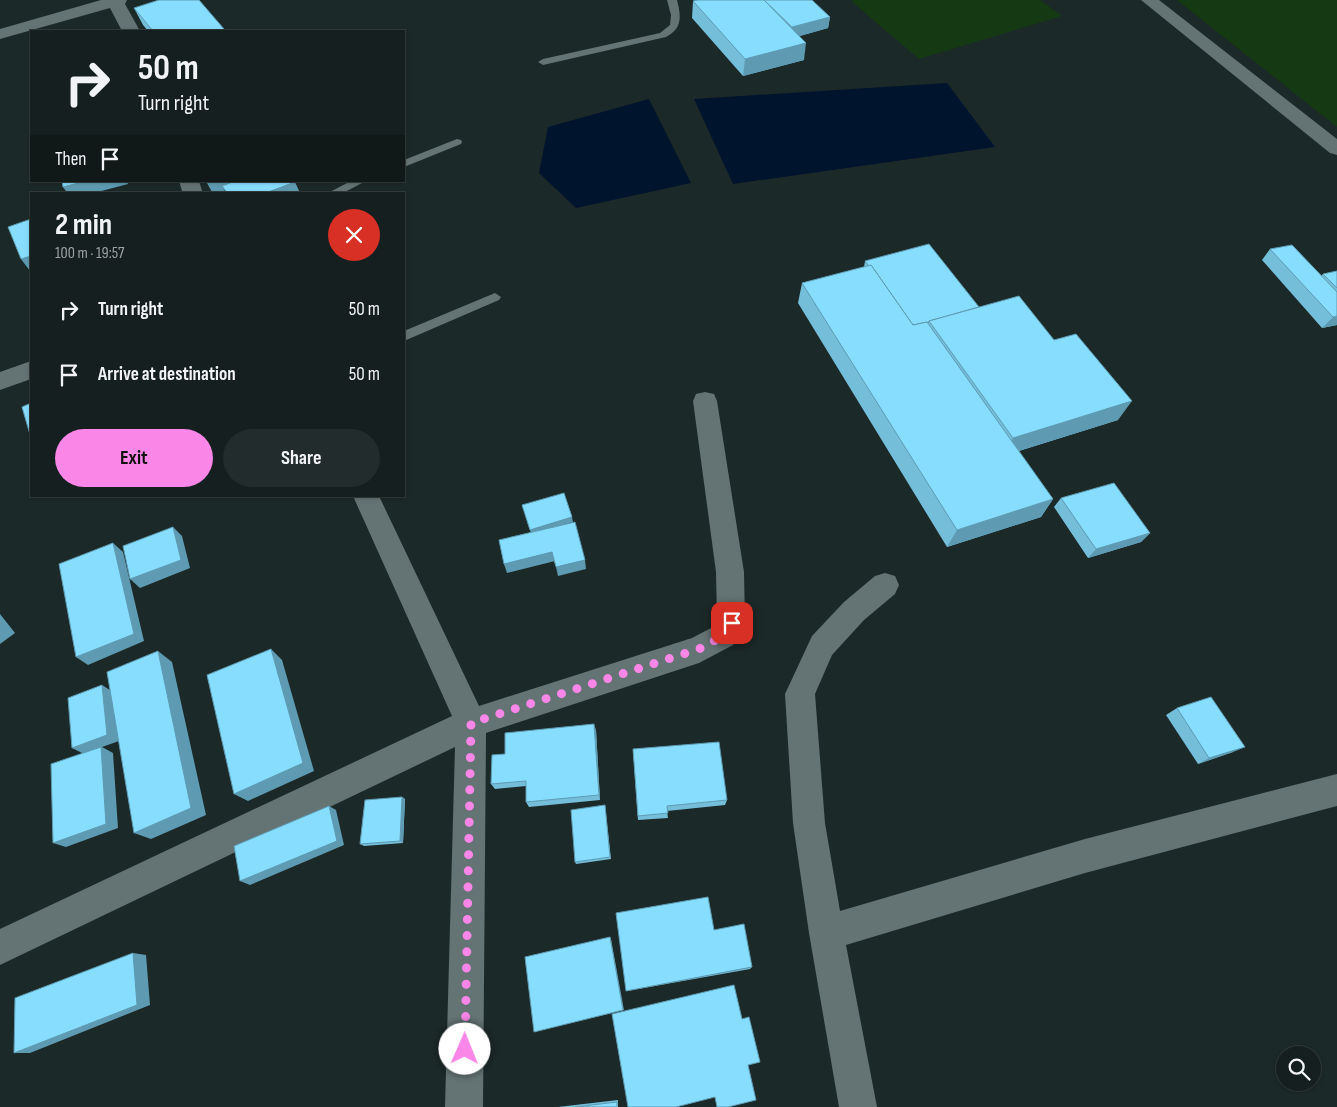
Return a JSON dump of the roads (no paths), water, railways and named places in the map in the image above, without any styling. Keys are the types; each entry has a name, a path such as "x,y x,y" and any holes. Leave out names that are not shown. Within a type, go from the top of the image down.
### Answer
{"street":[{"path":"0,34 94,3 117,0 131,30"},
{"path":"1149,0 1337,149"},
{"path":"0,381 30,370"},
{"path":"0,947 471,723 699,649 723,636 732,623 730,572 705,401"},
{"path":"366,497 471,723 464,1107"},
{"path":"858,1107 826,933 809,823 800,694 822,646 854,611 885,585"},
{"path":"826,933 1085,856 1337,790"}],"lane":[{"path":"543,62 655,38 669,32 675,26 677,18 672,0"},
{"path":"405,164 457,142"},
{"path":"336,192 359,182"},
{"path":"405,336 495,297"}],"water":[{"path":"947,83 995,147 733,184 694,99"},
{"path":"649,99 691,183 576,208 539,173 548,127"}]}
